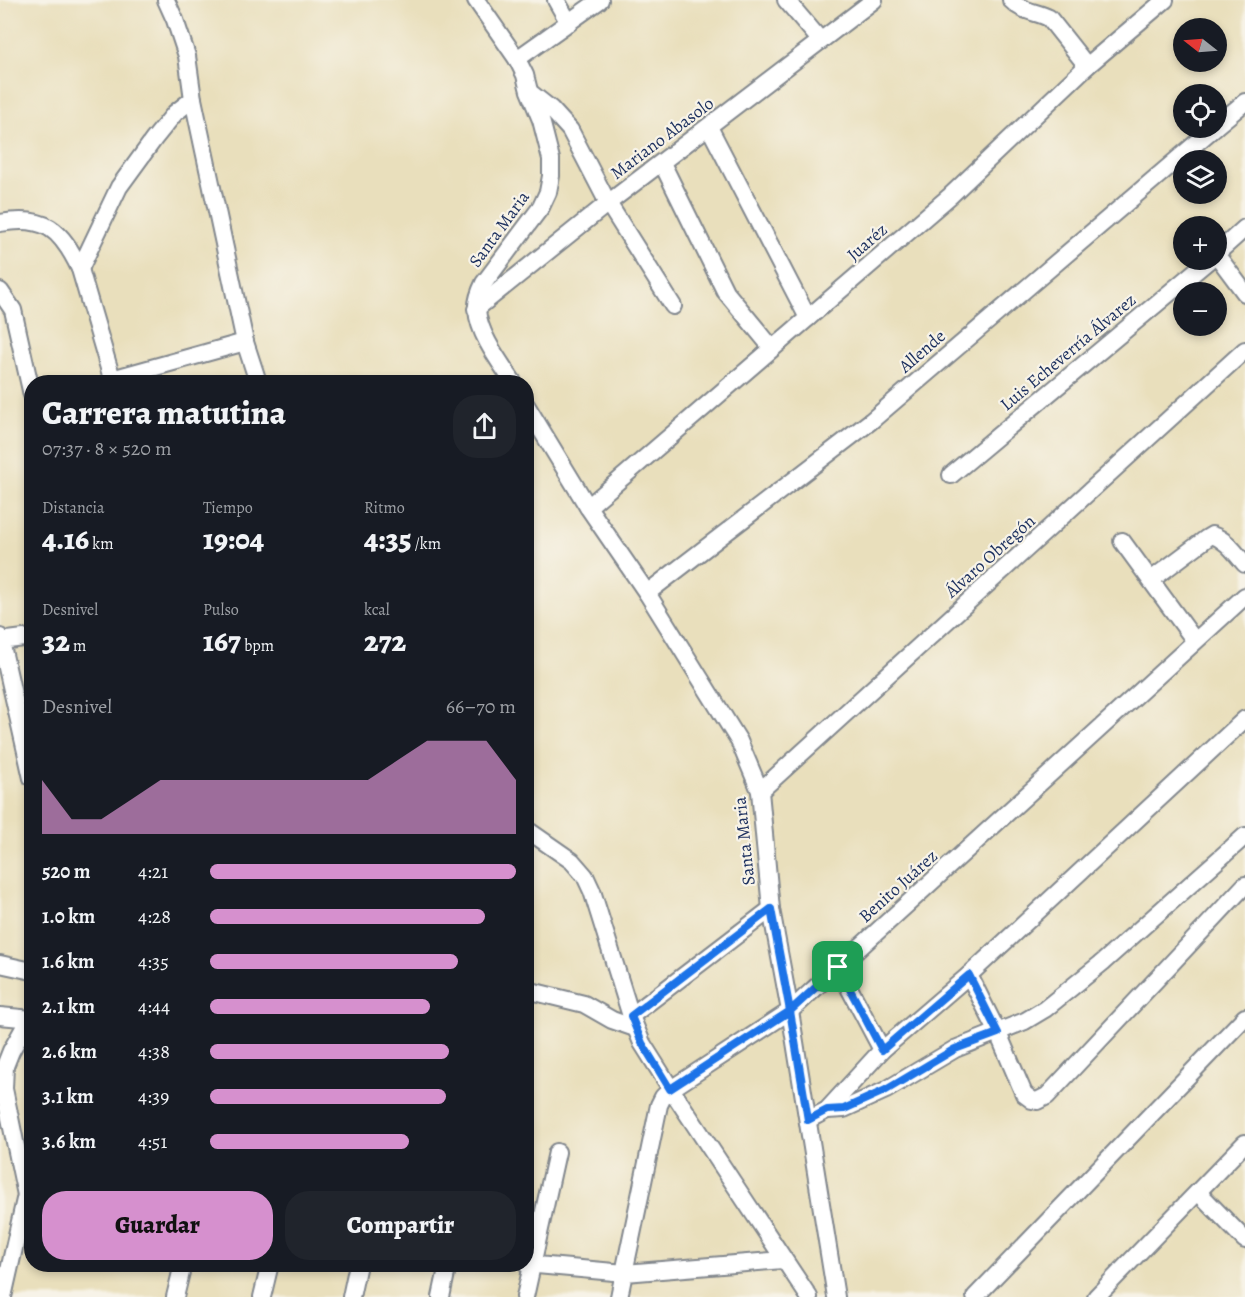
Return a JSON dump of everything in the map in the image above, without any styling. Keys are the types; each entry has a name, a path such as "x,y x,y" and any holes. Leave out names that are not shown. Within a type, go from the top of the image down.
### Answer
{"street":[{"path":"166,0 187,56 193,99 245,342 256,375"},
{"name":"Santa Maria","path":"476,0 518,59 541,120 551,159 549,192 541,207 484,283 476,309"},
{"path":"556,0 569,23"},
{"path":"518,59 600,0"},
{"path":"786,0 821,41"},
{"name":"Mariano Abasolo","path":"476,309 608,203 874,0"},
{"path":"1011,0 1020,8 1049,18 1087,66"},
{"name":"Juaréz","path":"588,507 951,196 1087,66 1165,0"},
{"path":"529,91 551,109 570,130 608,203 673,306"},
{"path":"80,268 118,187 175,113 193,99"},
{"name":"Allende","path":"1227,117 1245,102"},
{"path":"709,128 808,318"},
{"name":"Allende","path":"647,593 871,421 1202,138"},
{"path":"662,163 725,291 772,348"},
{"path":"2,220 40,223 53,229 72,252 80,268 110,375"},
{"path":"1227,244 1245,228"},
{"path":"1227,268 1245,292"},
{"name":"Luis Echeverría Álvarez","path":"951,475 1197,270"},
{"path":"0,291 13,310 8,321 26,375"},
{"path":"476,309 482,331 509,375"},
{"path":"132,375 245,342"},
{"name":"Álvaro Obregón","path":"760,792 1245,350"},
{"name":"Santa Maria","path":"534,418 588,507 647,593 739,741 760,792 771,909 790,1011 836,1297"},
{"path":"1151,580 1212,535 1226,542 1245,564"},
{"path":"1122,541 1195,641"},
{"name":"Benito Juárez","path":"670,1089 790,1011 1195,641 1241,606"},
{"path":"24,638 0,640 24,744"},
{"path":"808,1120 827,1110 882,1050 969,975 1245,719"},
{"path":"534,835 572,861 585,876 642,1043 670,1089 809,1297"},
{"path":"827,1110 844,1109 886,1090 955,1049 1025,1021 1045,1009 1103,962 1245,836"},
{"path":"969,975 998,1033 1024,1095 1036,1101 1047,1096 1245,885"},
{"path":"535,992 584,1004 612,1020 633,1022 771,909"},
{"path":"0,964 24,969"},
{"path":"838,967 882,1050"},
{"path":"0,1016 24,1018"},
{"path":"975,1297 1245,1017"},
{"path":"24,1029 10,1051 5,1066 4,1089 4,1109 24,1187"},
{"path":"619,1297 659,1105 670,1089"},
{"path":"1096,1297 1245,1143"},
{"path":"534,1245 557,1152"},
{"path":"1198,1192 1245,1240"},
{"path":"3,1297 24,1204"},
{"path":"534,1265 624,1273 783,1260"},
{"path":"175,1297 181,1272"},
{"path":"262,1297 268,1272"},
{"path":"351,1297 356,1272"},
{"path":"441,1297 446,1272"},
{"path":"525,1297 528,1272"}],"route":[{"path":"838,967 790,1011 670,1089 642,1043 631,1016 771,909 790,1011 808,1120 827,1110 844,1109 886,1090 955,1049 998,1033 969,975 882,1050 838,967"}]}
